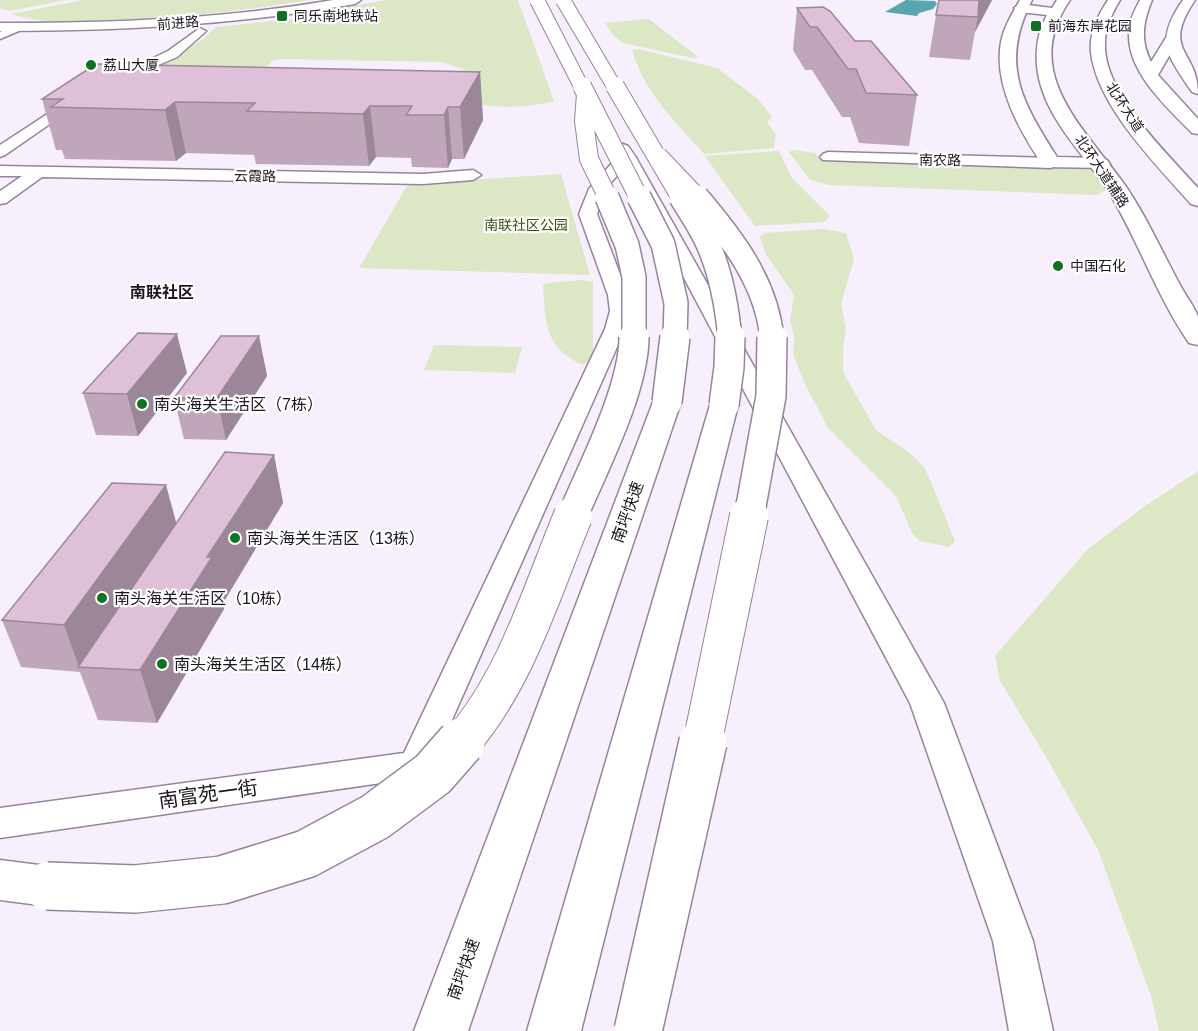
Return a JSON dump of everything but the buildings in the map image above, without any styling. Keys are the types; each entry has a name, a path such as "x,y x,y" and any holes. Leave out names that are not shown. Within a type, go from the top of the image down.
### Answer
{"main road":[{"name":"前进路","path":"0,27 145,23 329,0"},
{"name":"前进路","path":"145,23 165,24 234,18 355,0"},
{"name":"南坪快速","path":"441,1031 667,402 675,352 676,303 663,244 538,0"},
{"path":"554,1031 684,559 724,405 730,355 727,305 707,241 643,156 563,0"},
{"name":"北环大道","path":"1114,0 1104,17 1098,36 1098,53 1103,72 1138,129 1198,200"},
{"path":"1146,0 1136,20 1134,39 1150,75 1166,96 1198,129"},
{"path":"1150,75 1172,39 1177,21 1189,0"},
{"path":"1051,163 1020,110 1007,68 1007,42 1023,4 1060,6"},
{"name":"北环大道辅路","path":"1060,6 1044,39 1048,84 1056,104 1123,198 1198,337"},
{"path":"0,12 38,23"},
{"path":"165,24 190,26 200,31 208,25 234,18"},
{"name":"前进路","path":"0,22 110,25"},
{"path":"1172,39 1185,70 1198,89"},
{"path":"0,880 47,886 146,888 222,880 306,854 375,817 433,774 478,723 507,676 622,397 634,351 634,277 618,219 590,159 584,121 586,94"},
{"path":"638,1031 740,567 768,410 774,358 771,322 748,267 704,204 643,156"},
{"name":"南农路","path":"1051,163 1100,164"},
{"path":"430,1031 470,951"}],"street":[{"path":"538,0 643,156 927,703 1013,941 1031,1031"},
{"path":"0,36 17,28"},
{"path":"106,82 167,57 192,40 200,31"},
{"path":"0,152 88,91"},
{"name":"南富苑一街","path":"0,823 416,765 615,329 621,311 618,295 588,214 589,201 593,193 643,156"},
{"name":"南农路","path":"828,157 1051,163"},
{"name":"云霞路","path":"0,171 423,179 473,175"},
{"path":"0,199 38,172"}],"green space":[{"path":"0,0 66,0 9,11 0,8"},
{"path":"84,0 310,0 220,12 100,22 55,22 11,14"},
{"path":"386,0 518,0 554,101 511,107 487,106 468,101 463,69 440,62 279,59 274,60 253,78 144,70 169,61 202,40 216,27 300,18 318,12"},
{"path":"649,19 698,57 693,58 623,43 613,35 605,23"},
{"path":"638,49 717,68 758,99 772,117 767,122 776,135 774,148 704,154 662,106 644,80 632,50"},
{"path":"793,150 816,153 818,158 824,160 1075,166 1089,169 1107,190 1097,195 829,185 810,180 789,152"},
{"path":"779,151 792,178 830,216 824,222 755,226 705,156"},
{"name":"南联社区公园","path":"561,174 590,275 359,268 407,186 419,183"},
{"path":"824,229 846,233 854,259 841,304 846,329 843,372 876,430 911,454 925,468 955,541 949,547 920,541 912,533 896,496 828,428 805,384 793,354 794,336 790,320 794,295 766,254 760,237 764,233"},
{"path":"581,280 593,282 593,359 583,365 561,351 554,342 547,323 543,286 548,283"},
{"path":"434,345 522,347 515,373 424,370"},
{"path":"1198,471 1198,1031 1159,1031 1152,999 1098,850 1045,755 1000,681 995,656 1087,550 1142,508"}],"water":[{"path":"906,0 935,1 937,4 933,9 919,13 917,16 885,12"}],"place":[{"name":"同乐南地铁站","path":"282,16"},
{"name":"前海东岸花园","path":"1036,26"},
{"name":"荔山大厦","path":"91,65"},
{"name":"中国石化","path":"1058,266"},
{"name":"南头海关生活区（7栋）","path":"142,404"},
{"name":"南头海关生活区（13栋）","path":"235,538"},
{"name":"南头海关生活区（10栋）","path":"102,598"},
{"name":"南头海关生活区（14栋）","path":"162,664"}],"district":[{"name":"南联社区","path":"162,292"}]}
